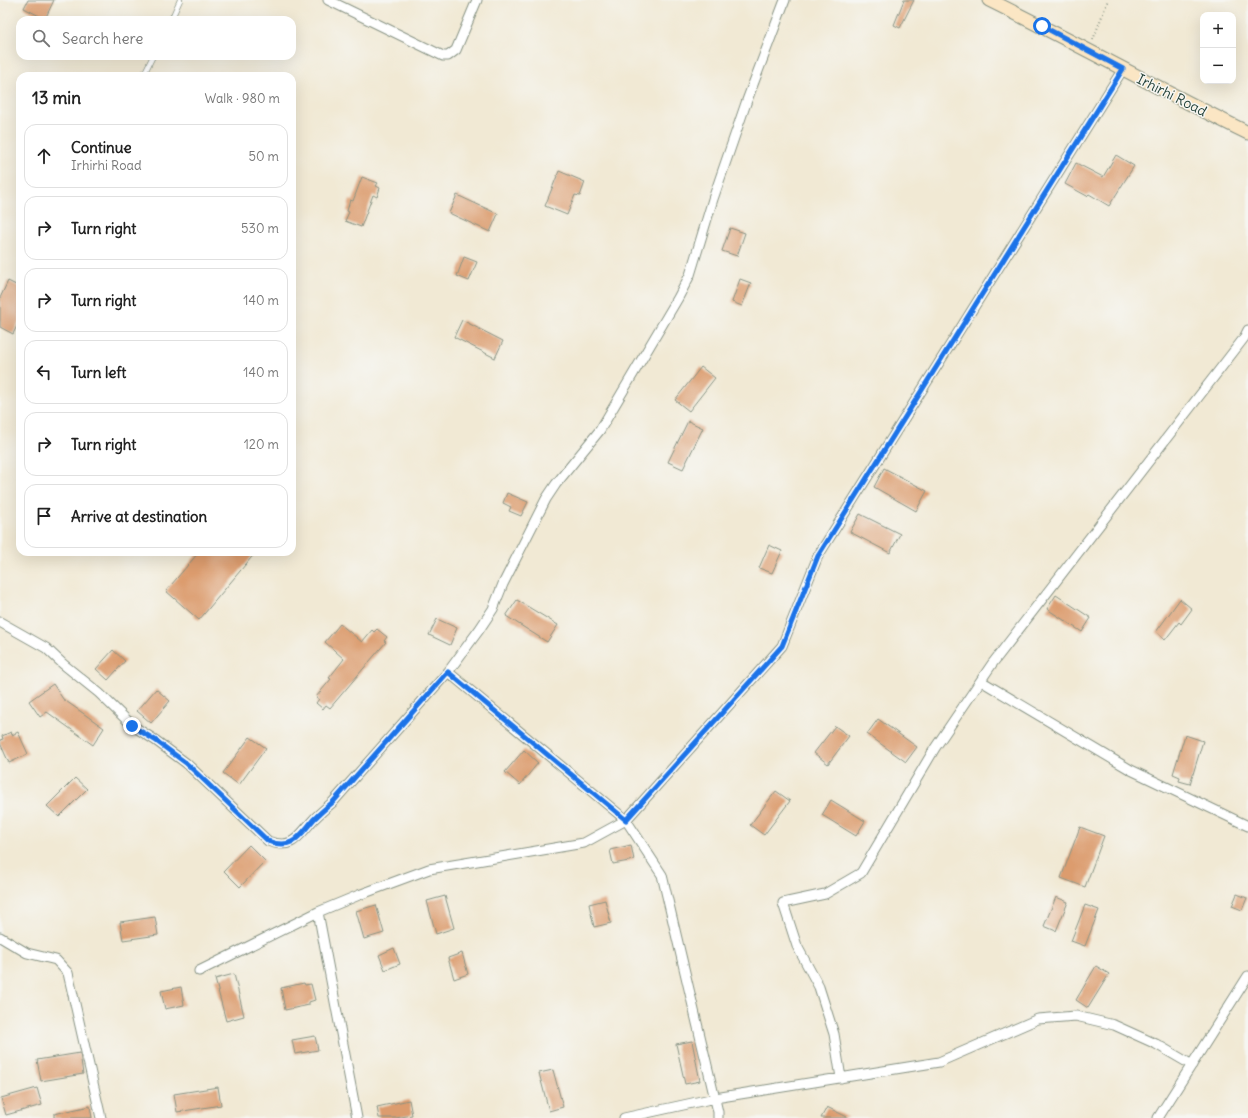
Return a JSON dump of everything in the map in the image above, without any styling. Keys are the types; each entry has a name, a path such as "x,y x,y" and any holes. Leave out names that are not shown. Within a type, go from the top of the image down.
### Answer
{"street":[{"path":"328,0 443,56 448,56 456,50 478,0"},
{"path":"0,622 46,648 99,693 132,726 155,740 186,763 268,841 278,845 287,844 297,838 314,819 333,802 448,672 493,608 503,584 546,499 556,484 600,430 678,298 690,275 713,199 743,110 785,0"},
{"name":"Irhirhi Road","path":"989,0 1179,99 1248,133"},
{"path":"199,970 318,912 429,869 584,843 626,820 782,646 818,556 1123,69"},
{"path":"841,1078 834,1034 819,987 797,946 784,903 825,894 861,873 935,748 992,664 1244,338 1248,330"},
{"path":"448,672 626,820 662,875 715,1098 718,1118"},
{"path":"981,681 1130,770 1248,826"},
{"path":"318,912 357,1118"},
{"path":"0,937 27,953 56,960 68,973 101,1118"},
{"path":"1158,1118 1248,976"},
{"path":"624,1118 715,1098 939,1062 1038,1019 1076,1016 1114,1025 1156,1044 1192,1065"}],"lane":[{"path":"172,16 180,0"},
{"path":"145,72 151,60"}],"path":[{"path":"1089,51 1108,0"}],"building":[{"path":"28,0 54,0 46,16 39,16 24,8"},
{"path":"904,0 914,0 900,28 894,25"},
{"path":"1116,155 1134,166 1109,206 1089,194 1087,196 1065,184 1076,163 1103,177"},
{"path":"559,171 585,182 580,196 575,195 567,215 545,206"},
{"path":"362,177 378,183 376,186 380,188 377,197 373,195 361,227 345,221 349,212 347,211 350,200 353,201"},
{"path":"457,195 498,214 490,232 449,213"},
{"path":"730,228 745,233 737,256 722,251"},
{"path":"464,257 477,262 469,281 457,276"},
{"path":"740,279 751,283 742,306 732,302"},
{"path":"8,281 16,285 16,328 13,334 0,327 0,298"},
{"path":"462,320 503,341 495,358 454,337"},
{"path":"701,367 715,378 689,411 675,400"},
{"path":"688,421 703,428 683,469 668,462"},
{"path":"884,468 927,491 916,511 874,487"},
{"path":"507,493 528,502 521,516 509,511 511,507 503,503"},
{"path":"860,514 900,534 890,553 850,532"},
{"path":"769,545 782,551 772,573 759,568"},
{"path":"196,556 253,556 199,620 166,591"},
{"path":"1056,595 1091,618 1082,632 1047,609"},
{"path":"1180,599 1192,609 1181,624 1179,622 1165,640 1156,632"},
{"path":"517,600 558,625 547,642 506,616"},
{"path":"437,619 457,628 450,645 429,635"},
{"path":"340,624 362,642 372,630 374,632 377,629 387,637 384,641 386,642 330,708 326,705 323,709 316,703 319,699 316,697 331,679 329,678 344,659 325,642"},
{"path":"113,650 125,661 108,680 96,669"},
{"path":"53,684 63,699 104,728 93,745 47,712 40,717 29,701"},
{"path":"156,689 170,701 151,723 137,711"},
{"path":"878,719 917,747 906,762 867,734"},
{"path":"835,726 849,736 828,764 814,753"},
{"path":"11,732 12,735 18,732 28,754 9,763 0,740 3,739 2,736"},
{"path":"1185,735 1203,741 1190,784 1179,781 1180,777 1173,774"},
{"path":"250,737 266,748 239,785 223,773"},
{"path":"524,750 538,763 520,785 505,772"},
{"path":"75,778 87,789 59,817 47,806"},
{"path":"776,791 790,801 764,835 750,825"},
{"path":"831,800 865,821 856,836 822,815"},
{"path":"1080,827 1104,836 1085,887 1061,878"},
{"path":"249,845 265,861 240,887 224,871"},
{"path":"631,845 634,860 613,864 610,850"},
{"path":"1237,894 1247,898 1242,910 1232,906"},
{"path":"445,896 454,928 436,934 427,901"},
{"path":"1056,897 1068,902 1056,931 1044,926"},
{"path":"605,900 611,923 594,927 589,904"},
{"path":"376,905 384,933 364,939 356,911"},
{"path":"1085,905 1099,910 1085,946 1071,941"},
{"path":"155,917 158,935 123,940 120,922"},
{"path":"394,948 400,964 385,970 379,955"},
{"path":"462,953 468,974 454,979 448,958"},
{"path":"1096,966 1109,974 1088,1008 1076,1000"},
{"path":"234,974 244,1016 226,1021 215,979"},
{"path":"304,983 305,985 311,984 315,1000 309,1002 309,1005 285,1010 281,988"},
{"path":"181,987 184,1005 165,1009 161,991"},
{"path":"315,1036 318,1050 295,1054 292,1040"},
{"path":"692,1041 700,1081 685,1084 676,1044"},
{"path":"80,1053 83,1074 41,1081 37,1060"},
{"path":"553,1070 563,1107 549,1111 539,1073"},
{"path":"218,1087 221,1105 177,1112 174,1094"},
{"path":"37,1088 42,1105 6,1115 1,1098"},
{"path":"409,1100 412,1115 396,1118 379,1118 377,1107"},
{"path":"90,1106 92,1118 54,1118 54,1114"},
{"path":"827,1107 849,1118 821,1118"}],"route":[{"path":"132,726 155,740 186,763 268,841 278,845 287,844 297,838 314,819 333,802 448,672 626,820 782,646 818,556 1123,69 1042,26"}]}
